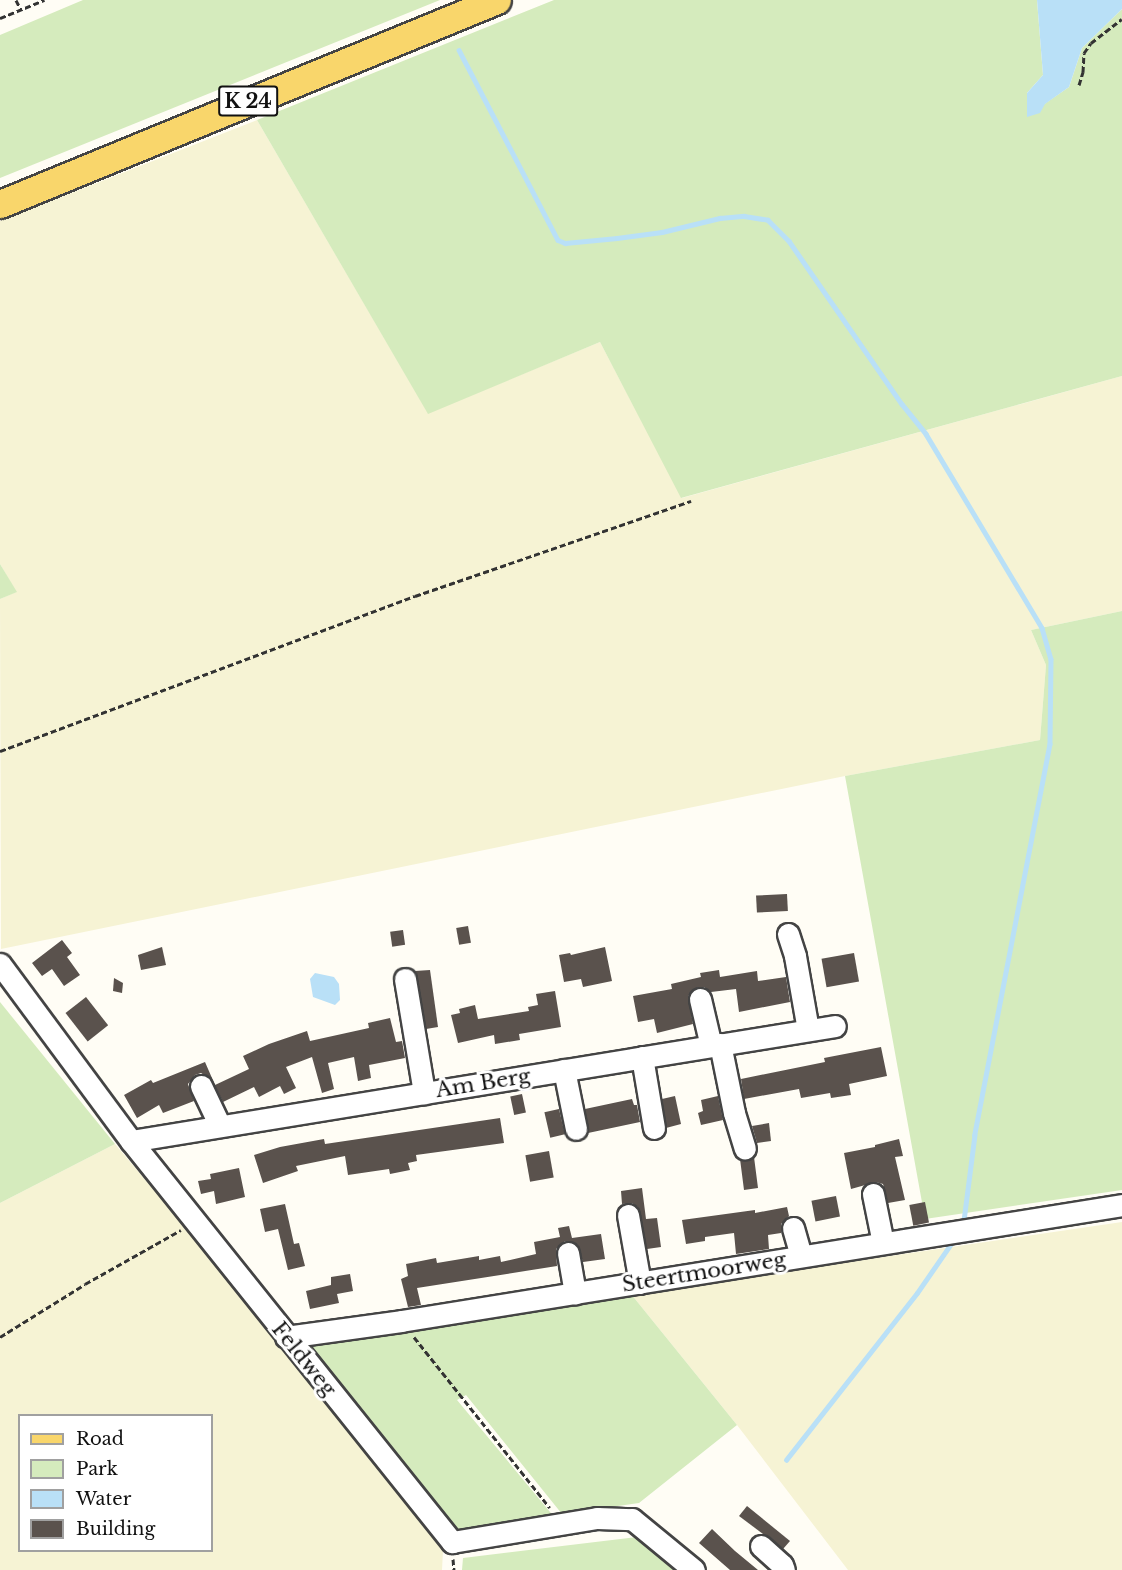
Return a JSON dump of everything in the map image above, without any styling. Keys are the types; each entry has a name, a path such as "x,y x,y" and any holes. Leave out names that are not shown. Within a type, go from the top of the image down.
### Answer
{"main road":[{"name":"K 24","path":"0,204 497,0"}],"street":[{"path":"788,934 795,956 808,1030"},
{"name":"Feldweg","path":"0,964 131,1141 452,1542 597,1518 632,1519 694,1570"},
{"path":"405,979 424,1093"},
{"path":"700,999 720,1044 738,1096"},
{"name":"Am Berg","path":"131,1141 835,1026"},
{"path":"720,1044 734,1113 745,1148"},
{"path":"642,1057 654,1128"},
{"path":"564,1070 576,1129"},
{"path":"201,1086 220,1126"},
{"path":"873,1194 883,1243"},
{"name":"Steertmoorweg","path":"286,1337 401,1321 1122,1205"},
{"path":"628,1215 640,1283"},
{"path":"794,1228 801,1256"},
{"path":"568,1253 575,1293"},
{"path":"761,1546 782,1565 784,1570"}],"path":[{"path":"16,0 21,10"},
{"path":"0,18 44,0"},
{"path":"1079,85 1083,72 1084,53 1091,44 1122,19"},
{"path":"0,751 414,596 690,501"},
{"path":"0,1337 85,1284 195,1222"},
{"path":"401,1321 563,1523"}],"shaded area":[{"path":"257,120 428,413 600,342 682,498 1122,376 1122,611 1031,630 1046,665 1040,740 845,776 1,949 0,599 16,592 0,564 0,221"},
{"path":"115,1144 186,1228 443,1551 442,1570 0,1570 0,1203"},
{"path":"1122,1222 1122,1570 848,1570 737,1425 631,1294"}],"green space":[{"path":"83,0 440,0 0,178 0,35"},
{"path":"554,0 1037,0 1043,75 1027,93 1027,116 1069,87 1082,48 1122,9 1122,376 681,498 600,342 428,414 257,120"},
{"path":"0,564 17,592 0,599"},
{"path":"1122,611 1122,1190 925,1219 845,776 1040,740 1046,665 1031,630"},
{"path":"0,1002 115,1144 0,1203"},
{"path":"631,1294 737,1425 639,1503 562,1514 466,1395 457,1400 555,1518 456,1535 301,1343"},
{"path":"637,1537 679,1570 462,1570 463,1558"}],"water":[{"path":"1037,0 1122,0 1122,9 1082,48 1069,87 1045,104 1040,113 1027,117 1027,93 1043,75"},
{"path":"315,973 334,977 339,984 340,1000 335,1005 313,997 310,979"}],"building":[{"path":"787,894 788,911 757,913 756,896"},
{"path":"468,926 471,943 459,945 456,928"},
{"path":"403,930 405,945 392,947 390,932"},
{"path":"62,940 72,953 67,957 80,975 64,986 52,969 42,976 32,963"},
{"path":"162,947 166,965 141,970 138,955"},
{"path":"605,947 612,981 583,987 581,979 564,982 559,955 570,953 571,955"},
{"path":"854,953 859,982 827,987 822,959"},
{"path":"430,970 438,1027 426,1029 415,971"},
{"path":"719,970 720,977 757,971 758,981 786,977 790,1002 739,1012 736,989 711,992 704,987 698,987 688,996 693,1024 657,1033 654,1019 638,1022 633,996 672,989 671,984 701,977 700,973"},
{"path":"114,978 123,983 122,993 113,991"},
{"path":"555,991 561,1027 519,1034 520,1040 495,1044 494,1035 458,1043 451,1015 460,1013 459,1009 475,1005 478,1019 529,1011 528,1007 538,1005 536,994"},
{"path":"86,997 108,1025 88,1041 66,1013"},
{"path":"390,1018 396,1042 402,1041 405,1058 369,1065 371,1078 358,1081 354,1057 328,1063 334,1089 322,1093 312,1057 286,1067 296,1088 284,1094 280,1086 259,1097 254,1087 223,1102 212,1080 201,1073 195,1075 188,1084 194,1101 163,1113 159,1105 137,1118 124,1095 151,1080 153,1083 205,1062 215,1085 249,1069 243,1056 269,1044 307,1031 310,1041 369,1028 368,1023"},
{"path":"881,1047 887,1076 849,1084 851,1095 831,1098 830,1093 801,1098 799,1089 744,1099 741,1079 825,1062 824,1058"},
{"path":"522,1094 526,1113 514,1115 510,1096"},
{"path":"675,1096 681,1124 666,1128 662,1099"},
{"path":"718,1096 723,1120 701,1125 698,1113 703,1111 701,1100"},
{"path":"632,1099 634,1105 637,1105 640,1122 588,1133 585,1109"},
{"path":"559,1109 565,1134 550,1138 544,1112"},
{"path":"500,1118 504,1143 416,1155 417,1161 408,1163 410,1170 390,1174 389,1169 348,1175 345,1156 296,1166 298,1171 263,1183 254,1155 280,1147 324,1139 325,1144"},
{"path":"769,1123 771,1141 757,1143 752,1126"},
{"path":"899,1139 903,1156 895,1157 905,1200 888,1203 883,1184 876,1182 851,1189 844,1153 875,1147 875,1145"},
{"path":"549,1151 554,1178 530,1182 525,1155"},
{"path":"754,1157 758,1188 744,1190 740,1159 748,1160"},
{"path":"239,1168 245,1197 216,1204 214,1191 201,1194 198,1181 211,1179 210,1174"},
{"path":"642,1188 646,1219 657,1218 661,1247 647,1249 638,1207 632,1203 622,1204 621,1191"},
{"path":"836,1196 840,1217 815,1221 811,1201"},
{"path":"925,1202 929,1223 913,1226 909,1205"},
{"path":"285,1204 294,1244 299,1243 305,1266 288,1270 278,1229 265,1232 260,1209"},
{"path":"787,1207 789,1216 781,1224 781,1233 768,1235 769,1249 736,1254 734,1233 705,1237 705,1241 686,1244 682,1220 755,1210 755,1213"},
{"path":"569,1226 572,1238 601,1234 605,1259 583,1262 578,1245 565,1241 556,1249 557,1266 417,1288 421,1305 408,1307 401,1279 408,1276 406,1264 436,1258 437,1263 479,1256 479,1260 500,1256 501,1262 536,1254 534,1242 560,1237 558,1228"},
{"path":"350,1274 353,1291 337,1294 339,1303 310,1309 306,1291 331,1285 331,1277"},
{"path":"747,1506 790,1541 783,1549 739,1516"},
{"path":"712,1529 758,1570 730,1570 699,1543"}],"waterway":[{"path":"459,50 558,240 565,243 662,232 720,218 744,216 768,220 789,241 902,404 926,434 1042,628 1051,659 1050,744 975,1135 964,1221"},
{"path":"786,1460 917,1293 955,1238"}]}
